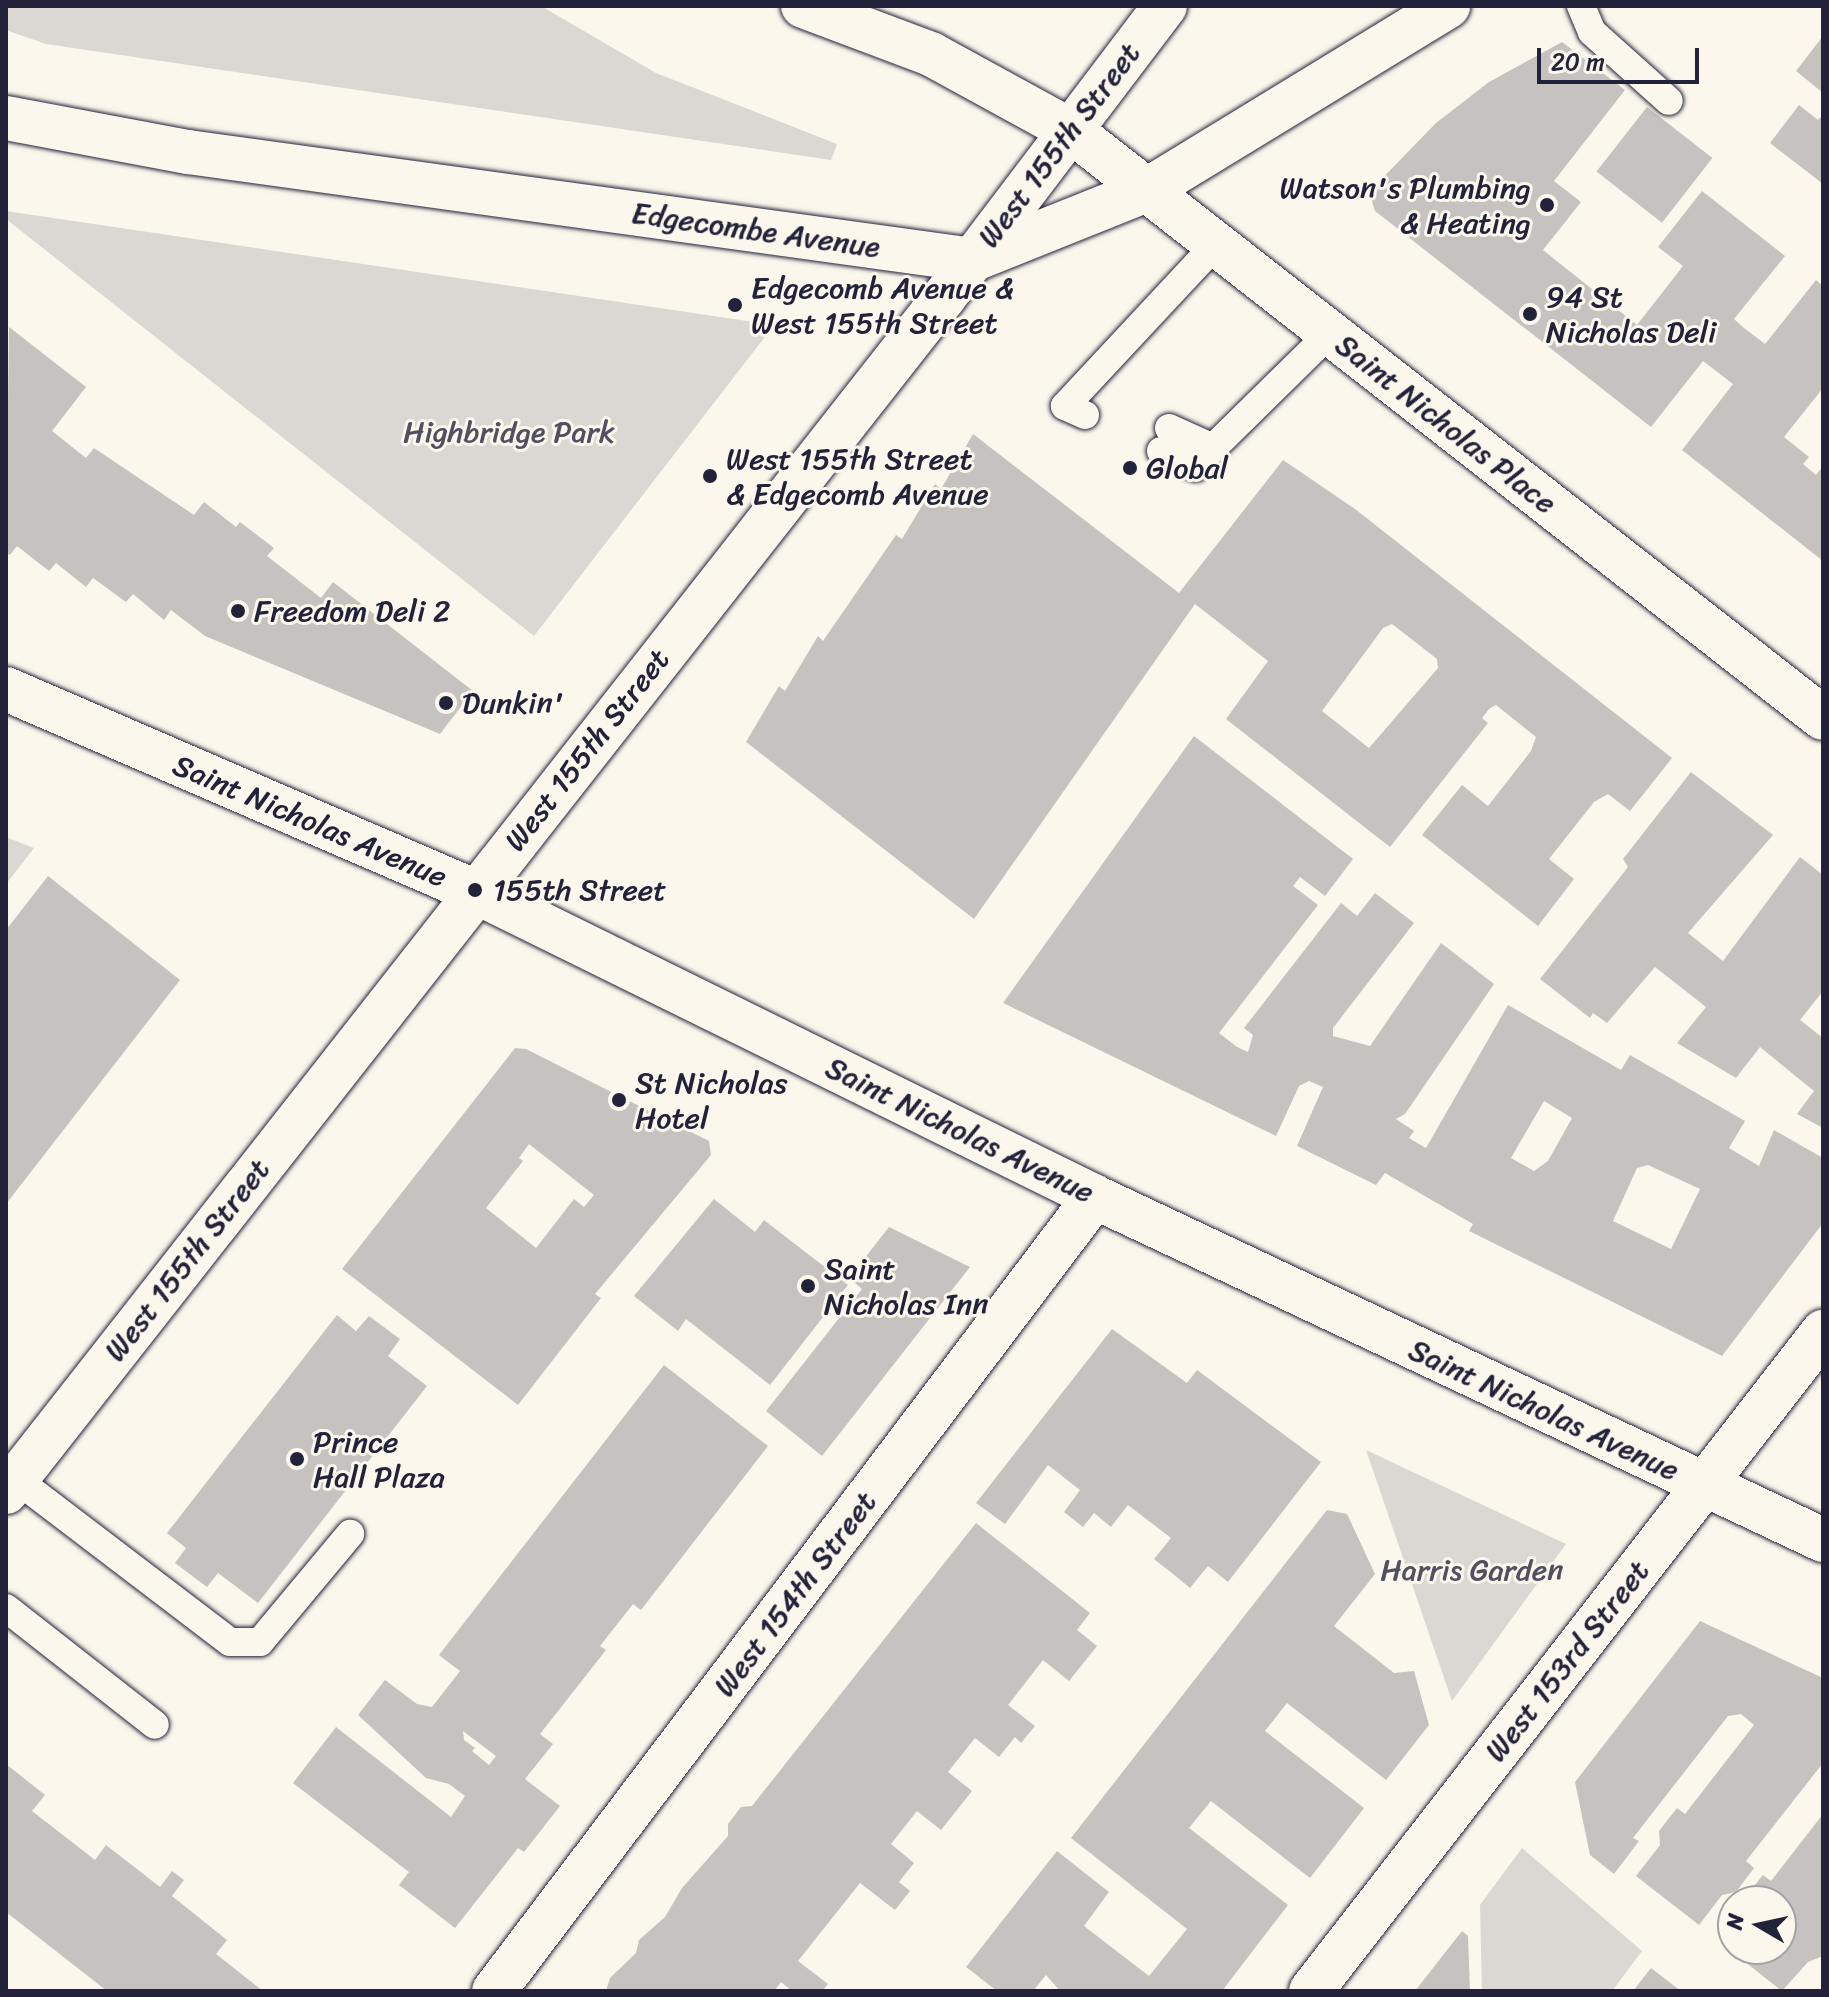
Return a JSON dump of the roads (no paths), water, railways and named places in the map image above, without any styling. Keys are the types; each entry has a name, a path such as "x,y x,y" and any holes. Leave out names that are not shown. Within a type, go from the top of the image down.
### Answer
{"street":[{"name":"Saint Nicholas Place","path":"803,6 931,54 1070,130 1823,718"},
{"name":"West 155th Street","path":"11,1485 972,260 1165,6"},
{"name":"Edgecombe Avenue","path":"6,118 188,152 972,260 1147,190 1448,6"},
{"name":"Saint Nicholas Avenue","path":"6,689 474,891 1095,1197 1823,1540"},
{"name":"West 154th Street","path":"494,1991 1095,1197"},
{"name":"West 153rd Street","path":"1311,1991 1823,1332"}],"lane":[{"path":"1581,6 1592,32 1669,101"},
{"path":"1087,398 1216,244"},
{"path":"1165,439 1213,448 1330,333"},
{"path":"11,1485 230,1642 260,1642 350,1534"},
{"path":"6,1608 155,1725"}],"place":[{"name":"Watson's Plumbing & Heating","path":"1547,205"},
{"name":"Edgecomb Avenue & West 155th Street","path":"735,305"},
{"name":"94 St Nicholas Deli","path":"1530,314"},
{"name":"Global","path":"1130,468"},
{"name":"West 155th Street & Edgecomb Avenue","path":"710,476"},
{"name":"Freedom Deli 2","path":"238,611"},
{"name":"Dunkin'","path":"446,703"},
{"name":"155th Street","path":"475,890"},
{"name":"St Nicholas Hotel","path":"619,1100"},
{"name":"Saint Nicholas Inn","path":"808,1286"},
{"name":"Prince Hall Plaza","path":"297,1459"}],"park label":[{"name":"Highbridge Park","path":"509,432"},
{"name":"Harris Garden","path":"1472,1570"}]}
